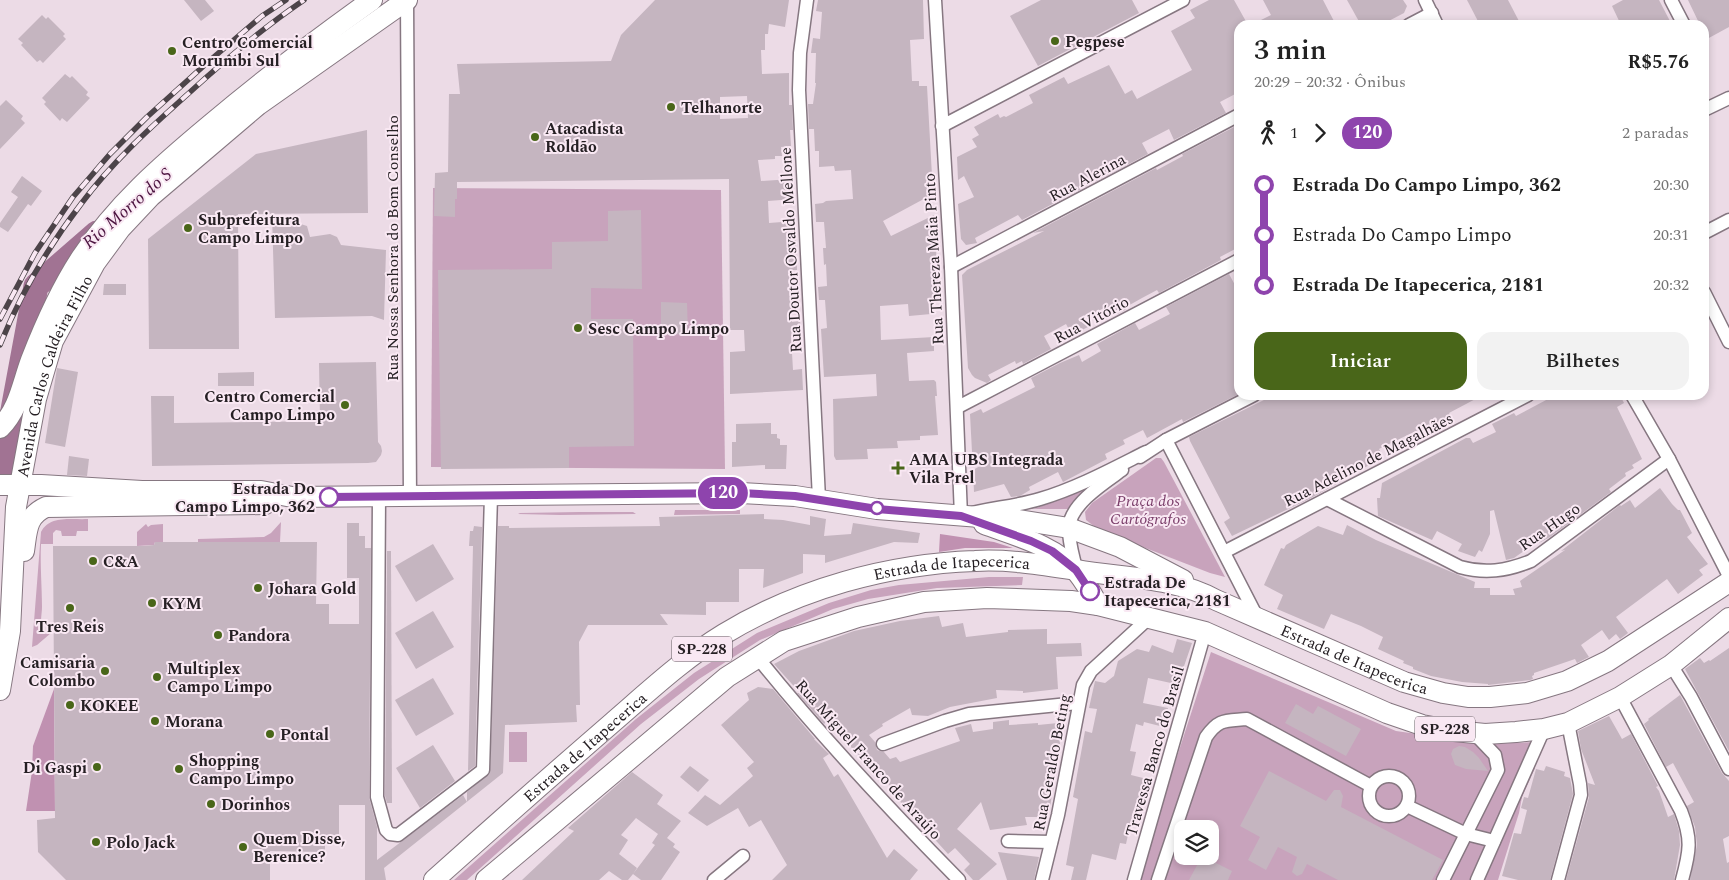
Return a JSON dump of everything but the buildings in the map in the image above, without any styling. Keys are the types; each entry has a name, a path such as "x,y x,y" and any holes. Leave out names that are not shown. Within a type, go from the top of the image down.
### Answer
{"main road":[{"name":"Avenida Carlos Caldeira Filho","path":"0,428 15,408 30,362 48,318 65,284 109,219 143,183 232,106 304,49 372,0"},
{"name":"Avenida Carlos Caldeira Filho","path":"0,690 10,631 16,507 10,485 53,341 95,263 120,229 151,196 258,105 407,0"},
{"path":"10,485 142,491 261,492 292,497 741,493 795,496 877,509 1019,520 1069,528 1120,547 1175,575 1204,593"},
{"path":"10,631 28,526 34,515 39,511 56,506 263,505 292,497"},
{"path":"961,516 1031,541 1052,551 1076,570 1098,604"},
{"name":"Estrada de Itapecerica","path":"434,880 557,770 687,659 724,634 754,618 779,606 851,580 928,565 977,561 1037,564 1168,583 1204,593 1216,600 1404,682 1443,693 1490,697 1535,690 1567,681 1600,665 1729,582"},
{"name":"Estrada de Itapecerica","path":"486,880 727,677 784,641 858,616 924,602 987,598 1071,601 1098,604 1205,632 1387,713 1422,725 1472,732 1508,733 1544,729 1568,723 1620,697 1671,665 1729,618"}],"street":[{"name":"Rua Nossa Senhora do Bom Conselho","path":"407,0 410,497"},
{"name":"Rua Doutor Osvaldo Mellone","path":"807,0 800,54 799,90 819,500"},
{"name":"Rua Thereza Maia Pinto","path":"935,0 951,267 961,516"},
{"path":"942,126 1183,0"},
{"path":"1425,0 1436,20"},
{"path":"1671,0 1681,20"},
{"path":"1419,20 1432,13"},
{"path":"1709,108 1729,98"},
{"name":"Rua Alerina","path":"951,267 1234,118"},
{"path":"1709,230 1729,220"},
{"name":"Rua Vitório","path":"958,407 1234,263"},
{"path":"1709,302 1729,342"},
{"path":"1076,570 1069,528 1072,513 1080,504 1105,482 1146,452 1244,400"},
{"name":"Rua Adelino de Magalhães","path":"1224,552 1518,400"},
{"path":"1635,400 1669,459 1729,576"},
{"path":"1166,440 1257,617"},
{"path":"961,516 1040,499 1067,490 1146,452"},
{"name":"Rua Hugo","path":"1327,499 1460,566 1473,570 1494,572 1514,568 1531,561 1669,459"},
{"path":"379,497 377,797 386,830 390,834 398,835 483,770 491,496"},
{"name":"Rua Geraldo Beting","path":"1042,880 1073,741 1078,703 1083,685 1091,671 1150,618"},
{"name":"Travessa Banco do Brasil","path":"1134,880 1205,632"},
{"name":"Rua Miguel Franco de Araújo","path":"758,658 852,767 912,833 959,880"},
{"path":"1671,665 1729,768"},
{"path":"1620,697 1681,810 1687,826 1690,842 1688,859 1682,880"},
{"path":"884,744 969,714 1078,703"},
{"path":"1158,880 1206,737 1215,725 1227,721 1247,719 1371,786"},
{"path":"1558,880 1581,795 1568,723"},
{"path":"1478,880 1544,729"},
{"path":"1443,880 1498,770 1496,755 1472,732"},
{"path":"1393,776 1404,783 1409,794 1407,806 1398,815 1385,816 1379,813 1374,810 1368,798 1371,786 1381,778 1393,776"},
{"path":"1407,806 1466,834 1494,841"},
{"path":"1008,841 1051,842"},
{"path":"714,880 743,856"}],"green space":[{"name":"Sesc Campo Limpo","path":"433,188 721,190 725,469 431,467"},
{"name":"Praça dos Cartógrafos","path":"1156,458 1161,458 1164,462 1225,577 1099,530 1086,520 1085,512 1092,503"},
{"path":"1098,479 1068,509 1034,509 1058,500"},
{"path":"675,510 740,510 740,514 674,515"},
{"path":"633,512 636,514 518,514 520,513"},
{"path":"88,519 88,531 77,531 76,536 62,536 61,531 56,530 53,533 53,544 41,544 41,622 44,630 51,633 32,647 41,532 50,523 55,521"},
{"path":"281,522 280,542 198,542 198,539 264,537 271,533"},
{"path":"146,524 148,527 163,524 163,542 155,542 154,545 137,546 137,532"},
{"path":"989,577 1023,577 1022,585 937,588 868,599 833,609 760,640 699,679 641,724 467,880 454,880 636,719 694,673 757,633 829,603 871,590 899,585"},
{"path":"1211,652 1396,731 1487,744 1535,742 1535,768 1522,797 1519,813 1498,880 1137,880"},
{"path":"509,732 527,732 527,762 509,762"}],"shaded area":[{"path":"940,534 994,542 1013,548 965,548 939,552"},
{"path":"54,689 55,811 26,811 32,771 33,746"}],"waterway":[{"name":"Rio Morro do S","path":"0,480 36,286 97,233"}],"railway":[{"path":"0,319 35,253 73,197 110,154 147,117 208,62 262,16 286,0"},
{"path":"0,345 16,308 46,254 69,220 119,159 217,68 259,33 304,0"}],"bus line":[{"name":"120","path":"329,497 741,493 795,496 877,509 961,516 1031,541 1052,551 1076,570 1090,591"}],"place":[{"name":"Pegpese","path":"1055,41"},
{"name":"Centro Comercial Morumbi Sul","path":"172,51"},
{"name":"Telhanorte","path":"671,107"},
{"name":"Atacadista Roldão","path":"535,137"},
{"name":"Subprefeitura Campo Limpo","path":"188,228"},
{"name":"Sesc Campo Limpo","path":"578,328"},
{"name":"Centro Comercial Campo Limpo","path":"345,405"},
{"name":"AMA UBS Integrada Vila Prel","path":"898,468"},
{"name":"Estrada Do Campo Limpo, 362","path":"329,497"},
{"name":"C&A","path":"93,561"},
{"name":"Johara Gold","path":"258,588"},
{"name":"Estrada De Itapecerica, 2181","path":"1090,591"},
{"name":"KYM","path":"152,603"},
{"name":"Tres Reis","path":"70,608"},
{"name":"Pandora","path":"218,635"},
{"name":"Camisaria Colombo","path":"105,671"},
{"name":"Multiplex Campo Limpo","path":"157,677"},
{"name":"KOKEE","path":"70,705"},
{"name":"Morana","path":"155,721"},
{"name":"Pontal","path":"270,734"},
{"name":"Di Gaspi","path":"97,767"},
{"name":"Shopping Campo Limpo","path":"179,769"},
{"name":"Dorinhos","path":"211,804"},
{"name":"Polo Jack","path":"96,842"},
{"name":"Quem Disse, Berenice?","path":"243,847"}]}
